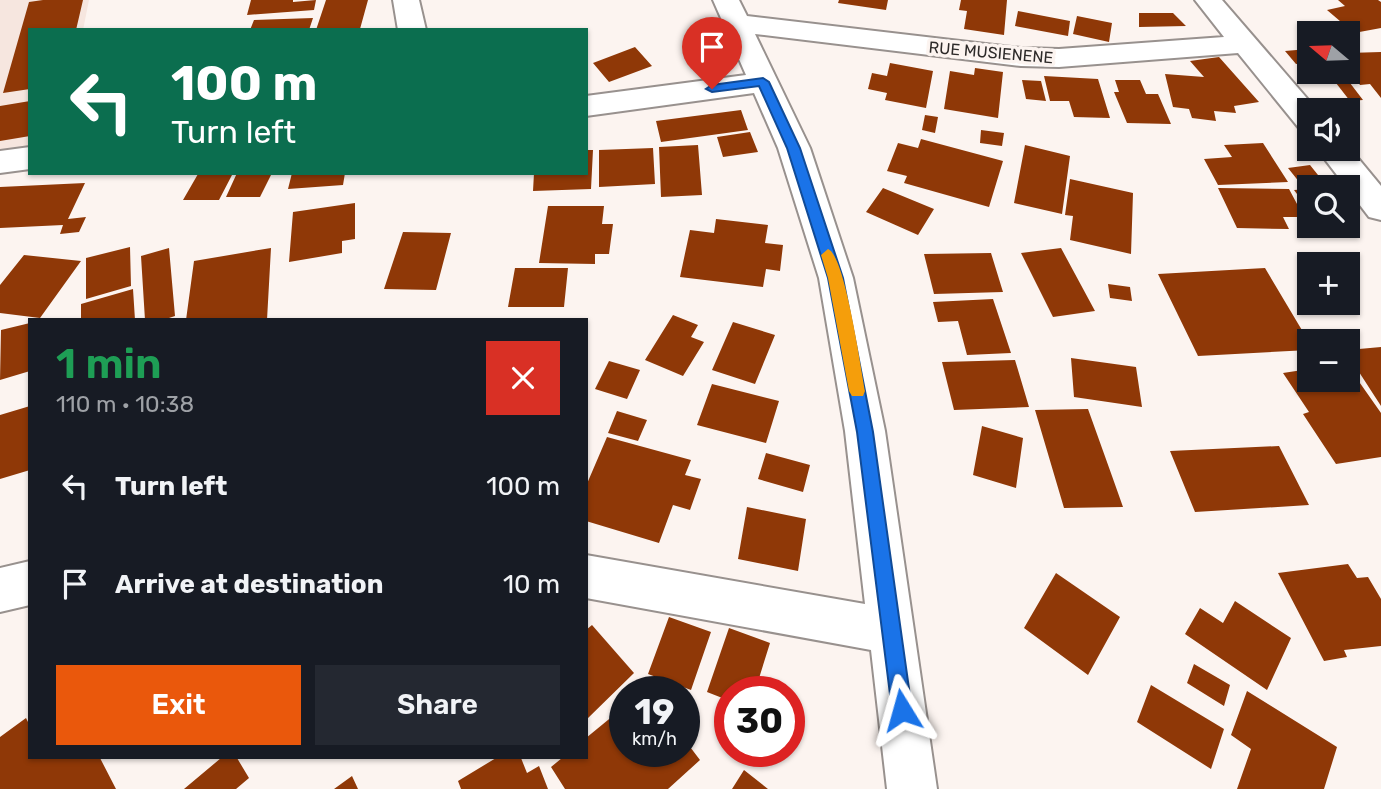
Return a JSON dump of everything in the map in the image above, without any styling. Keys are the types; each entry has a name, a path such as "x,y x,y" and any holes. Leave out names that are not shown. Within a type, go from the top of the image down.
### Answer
{"street":[{"path":"406,0 412,28"},
{"path":"1209,0 1216,0"},
{"path":"1209,0 1297,105"},
{"path":"732,12 794,148 835,278 865,432 912,789"},
{"name":"RUE MUSIENENE","path":"732,12 1021,57 1059,58 1247,44"},
{"path":"588,106 763,82"},
{"path":"0,162 28,158"},
{"path":"1343,161 1381,208"},
{"path":"588,576 891,631"},
{"path":"0,590 28,583"}],"shaded area":[{"path":"0,0 89,0 83,28 28,28 28,146 0,151"}],"building":[{"path":"83,0 76,28 28,28 28,89 3,93 29,2"},
{"path":"251,0 316,0 314,10 247,15"},
{"path":"326,0 368,0 360,28 317,28"},
{"path":"839,0 888,0 886,10 838,3"},
{"path":"961,0 1007,0 1004,35 964,29 967,11 959,10"},
{"path":"1338,0 1378,0 1381,2 1381,28 1360,32 1360,21 1340,21 1327,10 1345,6"},
{"path":"1018,11 1070,21 1068,36 1015,26"},
{"path":"1139,13 1173,13 1186,26 1139,27"},
{"path":"1077,16 1112,23 1109,42 1073,34"},
{"path":"313,18 310,28 251,28 254,20"},
{"path":"635,47 652,66 609,82 593,63"},
{"path":"1297,50 1297,64 1296,64 1285,51"},
{"path":"1381,52 1381,98 1370,84 1359,84 1360,53"},
{"path":"1219,57 1259,102 1234,106 1236,113 1214,111 1216,121 1192,118 1189,109 1173,107 1165,74 1204,77 1190,61"},
{"path":"890,63 933,71 926,108 885,100 887,93 868,89 872,73 887,76"},
{"path":"975,68 1003,72 998,118 944,109 950,71 974,75"},
{"path":"1044,76 1098,79 1110,118 1074,117 1069,101 1050,101"},
{"path":"1022,80 1041,81 1046,101 1026,99"},
{"path":"1115,80 1140,80 1146,94 1158,94 1171,124 1127,123 1114,92 1119,92"},
{"path":"1337,84 1351,84 1363,100 1348,98"},
{"path":"28,101 28,136 0,141 0,106"},
{"path":"741,110 748,130 661,142 656,121"},
{"path":"925,115 938,117 935,133 922,130"},
{"path":"981,130 1004,133 1002,146 980,143"},
{"path":"750,132 758,152 723,157 717,137"},
{"path":"921,139 1003,161 989,207 904,183 907,176 887,171 898,143 918,148"},
{"path":"1263,143 1288,182 1218,185 1204,159 1232,157 1224,145"},
{"path":"698,145 702,195 661,197 659,147"},
{"path":"1025,145 1070,156 1062,214 1014,203"},
{"path":"653,148 655,184 599,187 599,150"},
{"path":"588,150 593,150 591,189 533,191 534,175 588,175"},
{"path":"1310,165 1318,175 1297,175 1297,179 1288,168"},
{"path":"197,175 232,175 219,200 183,200"},
{"path":"236,175 271,175 260,197 226,197"},
{"path":"292,175 345,175 343,185 288,189"},
{"path":"1070,179 1133,193 1131,254 1070,240 1073,216 1065,215"},
{"path":"85,183 68,219 86,217 79,232 60,234 63,225 0,228 0,187"},
{"path":"883,188 934,209 918,235 866,212"},
{"path":"1218,188 1289,189 1297,204 1297,217 1283,217 1289,229 1237,228"},
{"path":"355,203 355,239 342,241 342,253 289,262 293,212"},
{"path":"548,206 604,206 602,224 613,224 609,254 595,254 595,264 539,263"},
{"path":"716,219 768,225 765,243 783,245 780,271 766,269 763,287 680,277 690,230 714,233"},
{"path":"403,232 451,233 436,290 384,289"},
{"path":"130,247 131,286 86,299 86,258"},
{"path":"169,248 175,316 145,318 141,256"},
{"path":"271,248 267,318 186,318 194,261"},
{"path":"1061,248 1095,311 1053,317 1021,253"},
{"path":"991,253 1003,292 934,294 924,254"},
{"path":"24,255 81,261 40,318 0,313 0,285"},
{"path":"515,268 568,268 564,307 508,307"},
{"path":"1265,268 1301,329 1297,329 1297,351 1198,356 1158,274"},
{"path":"1108,284 1130,287 1132,301 1110,298"},
{"path":"133,289 135,318 81,318 81,304"},
{"path":"993,299 1011,353 967,355 958,321 938,322 933,302"},
{"path":"673,315 698,325 691,337 704,342 683,376 645,360"},
{"path":"733,322 775,335 755,384 712,370"},
{"path":"28,323 28,372 0,380 1,330"},
{"path":"1381,347 1381,406 1360,374 1360,349"},
{"path":"1071,358 1136,367 1142,407 1074,397"},
{"path":"1015,360 1029,407 954,410 942,362"},
{"path":"609,361 640,370 627,399 595,389"},
{"path":"1297,371 1297,392 1360,392 1360,383 1381,413 1381,457 1336,464 1303,414 1309,412 1283,373"},
{"path":"712,384 779,401 766,443 697,425"},
{"path":"28,407 28,471 0,479 0,415"},
{"path":"1088,409 1123,507 1064,508 1035,410"},
{"path":"617,411 647,420 638,441 608,433"},
{"path":"982,426 1023,438 1016,488 973,475"},
{"path":"607,437 691,460 685,475 701,479 690,510 673,505 659,543 588,522 588,481"},
{"path":"1279,446 1309,505 1195,512 1170,451"},
{"path":"766,453 810,465 803,492 758,479"},
{"path":"747,507 806,519 798,571 738,559"},
{"path":"1348,564 1357,578 1368,577 1381,599 1381,646 1344,650 1347,657 1324,661 1278,573"},
{"path":"1056,573 1120,617 1088,675 1024,628"},
{"path":"1235,601 1291,638 1267,690 1185,634 1200,608 1223,623"},
{"path":"669,617 711,632 696,676 648,674"},
{"path":"592,625 634,673 631,676 609,676 609,697 588,718 588,628"},
{"path":"729,628 770,643 760,676 714,676 714,695 707,692"},
{"path":"1194,664 1230,685 1224,706 1187,683"},
{"path":"1151,685 1224,729 1211,769 1137,722"},
{"path":"1247,691 1337,747 1324,789 1237,789 1251,749 1231,735"},
{"path":"26,718 28,759 101,759 116,789 0,789 0,737"},
{"path":"609,719 609,767 692,767 668,789 565,789 551,767 561,759 588,759 588,736"},
{"path":"220,759 238,759 249,778 236,789 184,789"},
{"path":"494,759 521,759 527,773 539,766 548,789 461,789 458,781"},
{"path":"744,770 768,789 732,789"},
{"path":"352,776 358,789 334,789"}],"slow traffic":[{"path":"828,255 857,391"}],"route":[{"path":"712,89 763,82 794,148 835,278 865,432 902,710"}]}
